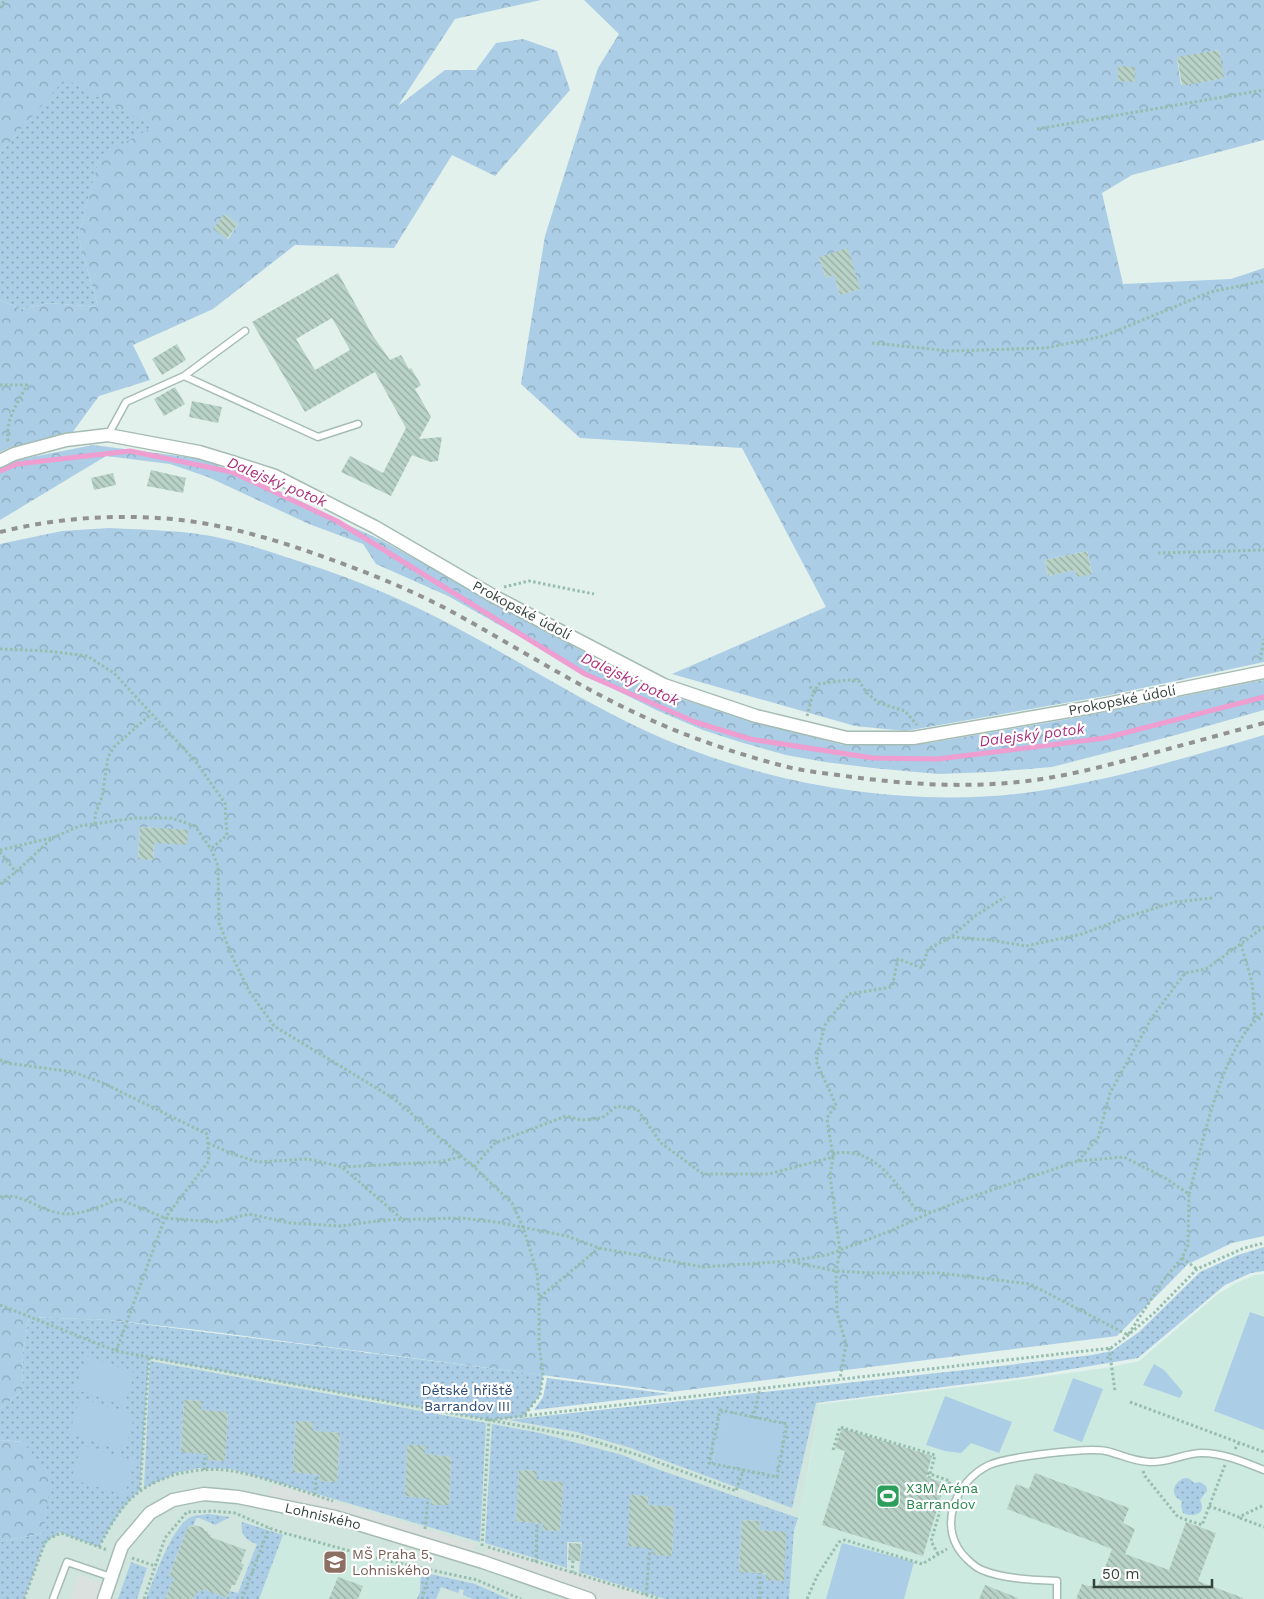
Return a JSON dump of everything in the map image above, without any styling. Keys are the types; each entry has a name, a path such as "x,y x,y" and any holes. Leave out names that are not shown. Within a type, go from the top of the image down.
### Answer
{"street":[{"name":"Prokopské údolí","path":"0,461 14,454 66,440 108,435 199,452 275,476 375,528 495,596 664,685 756,716 846,738 912,738 1092,707 1261,673"},
{"name":"Lohniského","path":"104,1599 122,1546 150,1513 173,1500 212,1494 238,1497 335,1517 482,1562 589,1599"}],"lane":[{"path":"108,435 126,402 184,376 245,330"},
{"path":"184,376 318,437 358,424"},
{"path":"1056,1599 1057,1581 1028,1579 981,1570 957,1550 950,1520 954,1503 963,1487 976,1473 991,1464 1088,1450 1106,1451 1132,1461 1152,1462 1201,1453 1228,1457 1264,1470"},
{"path":"53,1599 67,1562 111,1577"}],"path":[{"path":"0,8 5,0"},
{"path":"1037,129 1264,90"},
{"path":"872,343 950,352 1046,348 1104,336 1210,292 1264,281"},
{"path":"0,385 27,385 10,416 7,433 8,444 14,454"},
{"path":"1158,553 1264,550"},
{"path":"495,596 506,586 529,580 594,594"},
{"path":"1261,673 1264,639"},
{"path":"0,649 48,651 87,656 114,673 196,762 226,803 227,835 211,849"},
{"path":"804,728 813,693 819,684 847,680 859,681 866,693 879,703 905,711 927,735"},
{"path":"808,685 814,690 813,693"},
{"path":"96,824 95,815 104,792 108,757 114,747 151,714"},
{"path":"16,872 0,851 52,838 80,826 134,818 171,818 195,826 211,849 218,866 219,923 232,956 248,991 274,1026 393,1098 512,1203 523,1227 537,1272 540,1298 539,1344 543,1375 540,1395 523,1417"},
{"path":"0,884 16,872 52,838"},
{"path":"840,1379 846,1344 837,1313 836,1271 840,1251 830,1176 832,1155 827,1118 836,1105 816,1061 826,1025 849,994 892,987 898,959 922,968 928,948 951,937 975,916 1005,897"},
{"path":"951,937 990,940 1026,946 1082,934 1175,902 1212,898"},
{"path":"1078,1161 1098,1138 1110,1093 1151,1019 1185,973 1206,970 1264,927"},
{"path":"1241,944 1251,977 1256,1019"},
{"path":"1128,1335 1165,1278 1182,1258 1188,1245 1189,1194 1215,1098 1230,1057 1256,1019 1264,1012"},
{"path":"0,1060 7,1063 72,1072 103,1083 207,1134 209,1161 165,1218 116,1351"},
{"path":"474,1168 495,1143 566,1116 582,1120 602,1118 617,1106 637,1109 661,1143 703,1174 769,1174 832,1155 853,1153 869,1159 885,1171 914,1207 919,1210 932,1212"},
{"path":"208,1143 230,1153 258,1162 308,1158 342,1168 439,1162 460,1157"},
{"path":"0,1197 10,1195 60,1214 86,1212 118,1198 165,1218 216,1222 249,1214 290,1223 340,1226 385,1220 462,1218 523,1227 567,1236 599,1248 703,1266 790,1261 827,1255 972,1197 1078,1161 1124,1158 1165,1178 1189,1194"},
{"path":"342,1168 403,1220"},
{"path":"489,1420 1109,1348 1154,1313 1197,1269 1244,1248 1264,1243"},
{"path":"540,1298 599,1248"},
{"path":"1182,1258 1197,1269"},
{"path":"790,1261 836,1271 939,1273 1030,1284 1128,1335"},
{"path":"0,1305 116,1351 580,1437 638,1455 736,1491 744,1469"},
{"path":"1109,1348 1115,1391"},
{"path":"140,1490 149,1358"},
{"path":"754,1418 760,1389"},
{"path":"1130,1402 1264,1452"},
{"path":"720,1410 754,1418 787,1424 777,1477 709,1463 720,1410"},
{"path":"482,1546 489,1420"},
{"path":"833,1450 840,1427 936,1455 929,1475 950,1481 944,1498"},
{"path":"204,1470 205,1454"},
{"path":"1139,1461 1145,1476 1178,1517 1202,1526 1224,1469"},
{"path":"315,1495 316,1475"},
{"path":"425,1529 428,1498"},
{"path":"1239,1517 1264,1505"},
{"path":"1210,1506 1264,1527"},
{"path":"938,1554 931,1541 942,1507"},
{"path":"144,1599 164,1538 187,1512 214,1511 235,1513 269,1528 376,1558 477,1580 521,1599"},
{"path":"536,1562 537,1523"},
{"path":"242,1599 269,1528"},
{"path":"807,1599 817,1576 839,1542 845,1540 922,1564 956,1544"},
{"path":"646,1595 650,1548"},
{"path":"119,1554 155,1566"},
{"path":"572,1572 573,1560"},
{"path":"422,1599 430,1570"},
{"path":"760,1573 760,1599"}],"shaded area":[{"path":"1264,1274 1264,1599 789,1599 794,1530 808,1473 820,1404 1012,1381 1111,1367 1139,1361 1218,1294 1236,1283 1255,1275"},
{"path":"149,1358 489,1420 764,1392 820,1404 804,1493 794,1530 789,1599 0,1599 0,1542 58,1531 99,1547 111,1523 126,1503 140,1490"},
{"path":"273,1485 315,1495 475,1544 471,1558 269,1496"},
{"name":"MŠ Praha 5, Lohniského","path":"284,1533 376,1558 420,1567 420,1592 417,1599 259,1599"},
{"path":"486,1547 646,1595 645,1599 589,1599 483,1562"},
{"path":"79,1575 104,1584 99,1599 71,1599"}],"green space":[{"path":"0,0 541,0 455,19 398,106 445,70 476,70 496,43 523,39 557,51 570,90 495,176 452,155 394,248 295,245 213,309 133,345 150,380 99,396 72,433 9,448 0,452 0,300 21,309 49,303 98,307 78,236 100,156 153,127 65,79 0,153","holes":["224,214 238,224 228,239 214,229"]},
{"path":"584,0 1264,0 1264,140 1132,175 1102,193 1123,284 1231,279 1264,268 1264,662 1105,696 905,731 855,726 672,674 826,607 742,448 580,438 521,384 545,236 598,68 619,34","holes":["1219,50 1223,78 1181,85 1177,58","819,257 860,289 840,295 834,275 826,278","1087,551 1092,573 1077,577 1075,570 1048,576 1045,560"]},
{"path":"65,78 154,127 100,157 78,236 98,307 49,303 21,309 0,300 0,153"},
{"path":"93,445 203,459 381,540 653,690 756,722 843,745 929,743 1069,719 1264,680 1264,710 1052,767 938,774 825,762 786,755 703,730 656,710 600,682 448,596 376,564 363,544 309,524 208,477 170,464 106,456 0,520 0,468 12,461"},
{"path":"109,528 167,531 211,536 241,543 308,564 364,584 418,608 592,704 646,731 692,750 740,766 790,779 841,789 893,795 945,797 995,796 1045,790 1128,773 1264,735 1264,1236 1232,1243 1188,1264 1117,1336 671,1392 207,1331 109,1320 29,1317 23,1352 22,1391 0,1409 0,544 62,531","holes":["140,827 155,828 153,860 138,858"]},
{"path":"1264,1247 1264,1271 1251,1273 1225,1285 1138,1358 1030,1376 816,1403 792,1508 631,1448 577,1432 509,1420 992,1367 1112,1351 1139,1332 1200,1272 1238,1255","holes":["723,1413 784,1425 713,1462"]},
{"path":"1250,1312 1264,1317 1264,1430 1214,1411"},
{"name":"Dětské hřiště Barrandov III","path":"29,1317 109,1320 543,1375 540,1395 523,1417 489,1420 149,1358 140,1490 117,1517 99,1547 58,1532 59,1535 51,1538 43,1547 24,1599 0,1599 0,1542 43,1533 24,1442 0,1440 0,1409 22,1391 23,1352"},
{"path":"86,1356 135,1373 124,1406 75,1389"},
{"path":"150,1361 486,1423 480,1542 232,1469 199,1468 176,1473 144,1488","holes":["184,1400 201,1401 201,1410 228,1413 225,1461 208,1460 208,1454 181,1451","296,1421 313,1422 313,1431 340,1433 337,1482 320,1481 320,1475 293,1472","407,1445 425,1445 425,1454 451,1457 449,1505 431,1505 431,1499 405,1496"]},
{"path":"1154,1364 1164,1370 1183,1392 1180,1398 1143,1385"},
{"path":"547,1378 670,1394 534,1410 543,1397"},
{"path":"1073,1378 1103,1389 1082,1442 1053,1431"},
{"path":"945,1396 1012,1422 999,1453 971,1443 961,1453 945,1451 926,1445"},
{"path":"80,1398 135,1415 124,1451 69,1434"},
{"path":"723,1412 784,1425 774,1474 713,1462"},
{"path":"492,1424 540,1433 622,1455 798,1518 794,1530 789,1599 665,1599 579,1572 582,1542 567,1542 567,1568 485,1543","holes":["519,1470 536,1471 536,1480 563,1482 560,1531 543,1530 543,1524 516,1521","631,1495 648,1496 648,1505 674,1507 672,1556 654,1548 628,1546","742,1520 760,1521 759,1530 786,1533 783,1580 766,1580 766,1574 739,1571"]},
{"path":"0,1440 24,1442 51,1479 43,1533 0,1542"},
{"path":"82,1445 135,1461 124,1495 71,1479"},
{"path":"1184,1478 1190,1479 1194,1483 1200,1482 1206,1486 1207,1491 1200,1500 1202,1509 1198,1514 1183,1513 1182,1501 1175,1496 1175,1486"},
{"path":"208,1514 230,1517 215,1525 197,1517 193,1526 188,1526 169,1575 174,1578 165,1599 146,1599 164,1555 176,1532 189,1518"},
{"path":"242,1522 283,1535 259,1599 193,1599 195,1593 204,1589 227,1598 230,1591 238,1593 257,1544 245,1536 242,1530"},
{"path":"842,1543 914,1562 904,1599 826,1599"},
{"path":"131,1562 147,1568 137,1599 118,1599"},
{"path":"421,1572 475,1584 509,1599 473,1599 463,1595 464,1590 460,1589 458,1593 441,1587 436,1599 417,1599 420,1592"}],"building":[{"path":"1219,50 1224,78 1182,86 1177,57"},
{"path":"1118,66 1135,67 1135,82 1118,81"},
{"path":"224,214 238,224 227,239 213,229"},
{"path":"848,248 860,289 840,295 834,275 826,278 819,257"},
{"path":"338,273 373,336 390,360 401,355 421,385 415,389 431,417 419,439 442,437 438,461 430,462 412,455 391,496 341,472 350,456 383,473 406,428 375,372 305,412 252,322","holes":["332,318 350,350 315,370 296,339"]},
{"path":"177,344 186,360 162,375 152,359"},
{"path":"175,387 185,404 164,416 154,399"},
{"path":"192,401 222,407 218,423 189,417"},
{"path":"151,470 186,478 183,493 147,486"},
{"path":"113,473 116,485 94,490 91,478"},
{"path":"1087,551 1092,574 1077,577 1075,570 1048,576 1045,560"},
{"path":"140,827 188,830 187,845 154,843 153,860 138,859"},
{"path":"184,1400 202,1401 201,1410 228,1412 225,1461 207,1460 208,1454 181,1452"},
{"path":"296,1421 313,1422 313,1431 340,1433 337,1482 319,1481 320,1475 293,1472"},
{"path":"842,1428 932,1456 926,1477 945,1483 923,1556 822,1525 845,1451 835,1448"},
{"path":"407,1445 425,1445 425,1454 451,1457 449,1505 431,1505 431,1499 405,1496"},
{"path":"519,1470 537,1471 536,1480 563,1482 560,1531 542,1530 543,1524 516,1521"},
{"path":"1035,1473 1129,1508 1123,1523 1135,1529 1125,1554 1169,1570 1186,1522 1216,1533 1198,1581 1243,1599 1076,1599 1082,1584 1098,1586 1112,1549 1007,1509 1016,1484 1029,1489"},
{"path":"630,1495 648,1496 648,1505 674,1507 672,1556 654,1555 654,1549 628,1546"},
{"path":"742,1520 760,1521 759,1530 786,1532 784,1581 766,1580 766,1573 739,1572"},
{"path":"194,1525 204,1528 211,1535 210,1537 246,1550 241,1563 244,1565 235,1585 232,1585 227,1598 204,1589 195,1594 193,1599 165,1599 174,1578 169,1576 188,1526 193,1527"},
{"path":"569,1543 581,1544 580,1561 568,1560"},
{"path":"338,1577 363,1586 358,1599 329,1599"},
{"path":"985,1585 1018,1598 1018,1599 979,1599"}],"waterway":[{"name":"Dalejský potok","path":"0,471 17,464 130,451 232,472 337,521 585,674 695,722 750,739 873,758 938,759 1105,738 1264,697"}],"railway":[{"path":"0,532 64,520 129,517 188,521 219,526 265,538 352,567 425,598 616,704 662,725 732,751 812,772 931,784 975,785 1018,782 1049,778 1096,768 1264,723"}],"place":[{"name":"X3M Aréna Barrandov","path":"888,1496"},
{"name":"MŠ Praha 5, Lohniského","path":"335,1562"}]}
